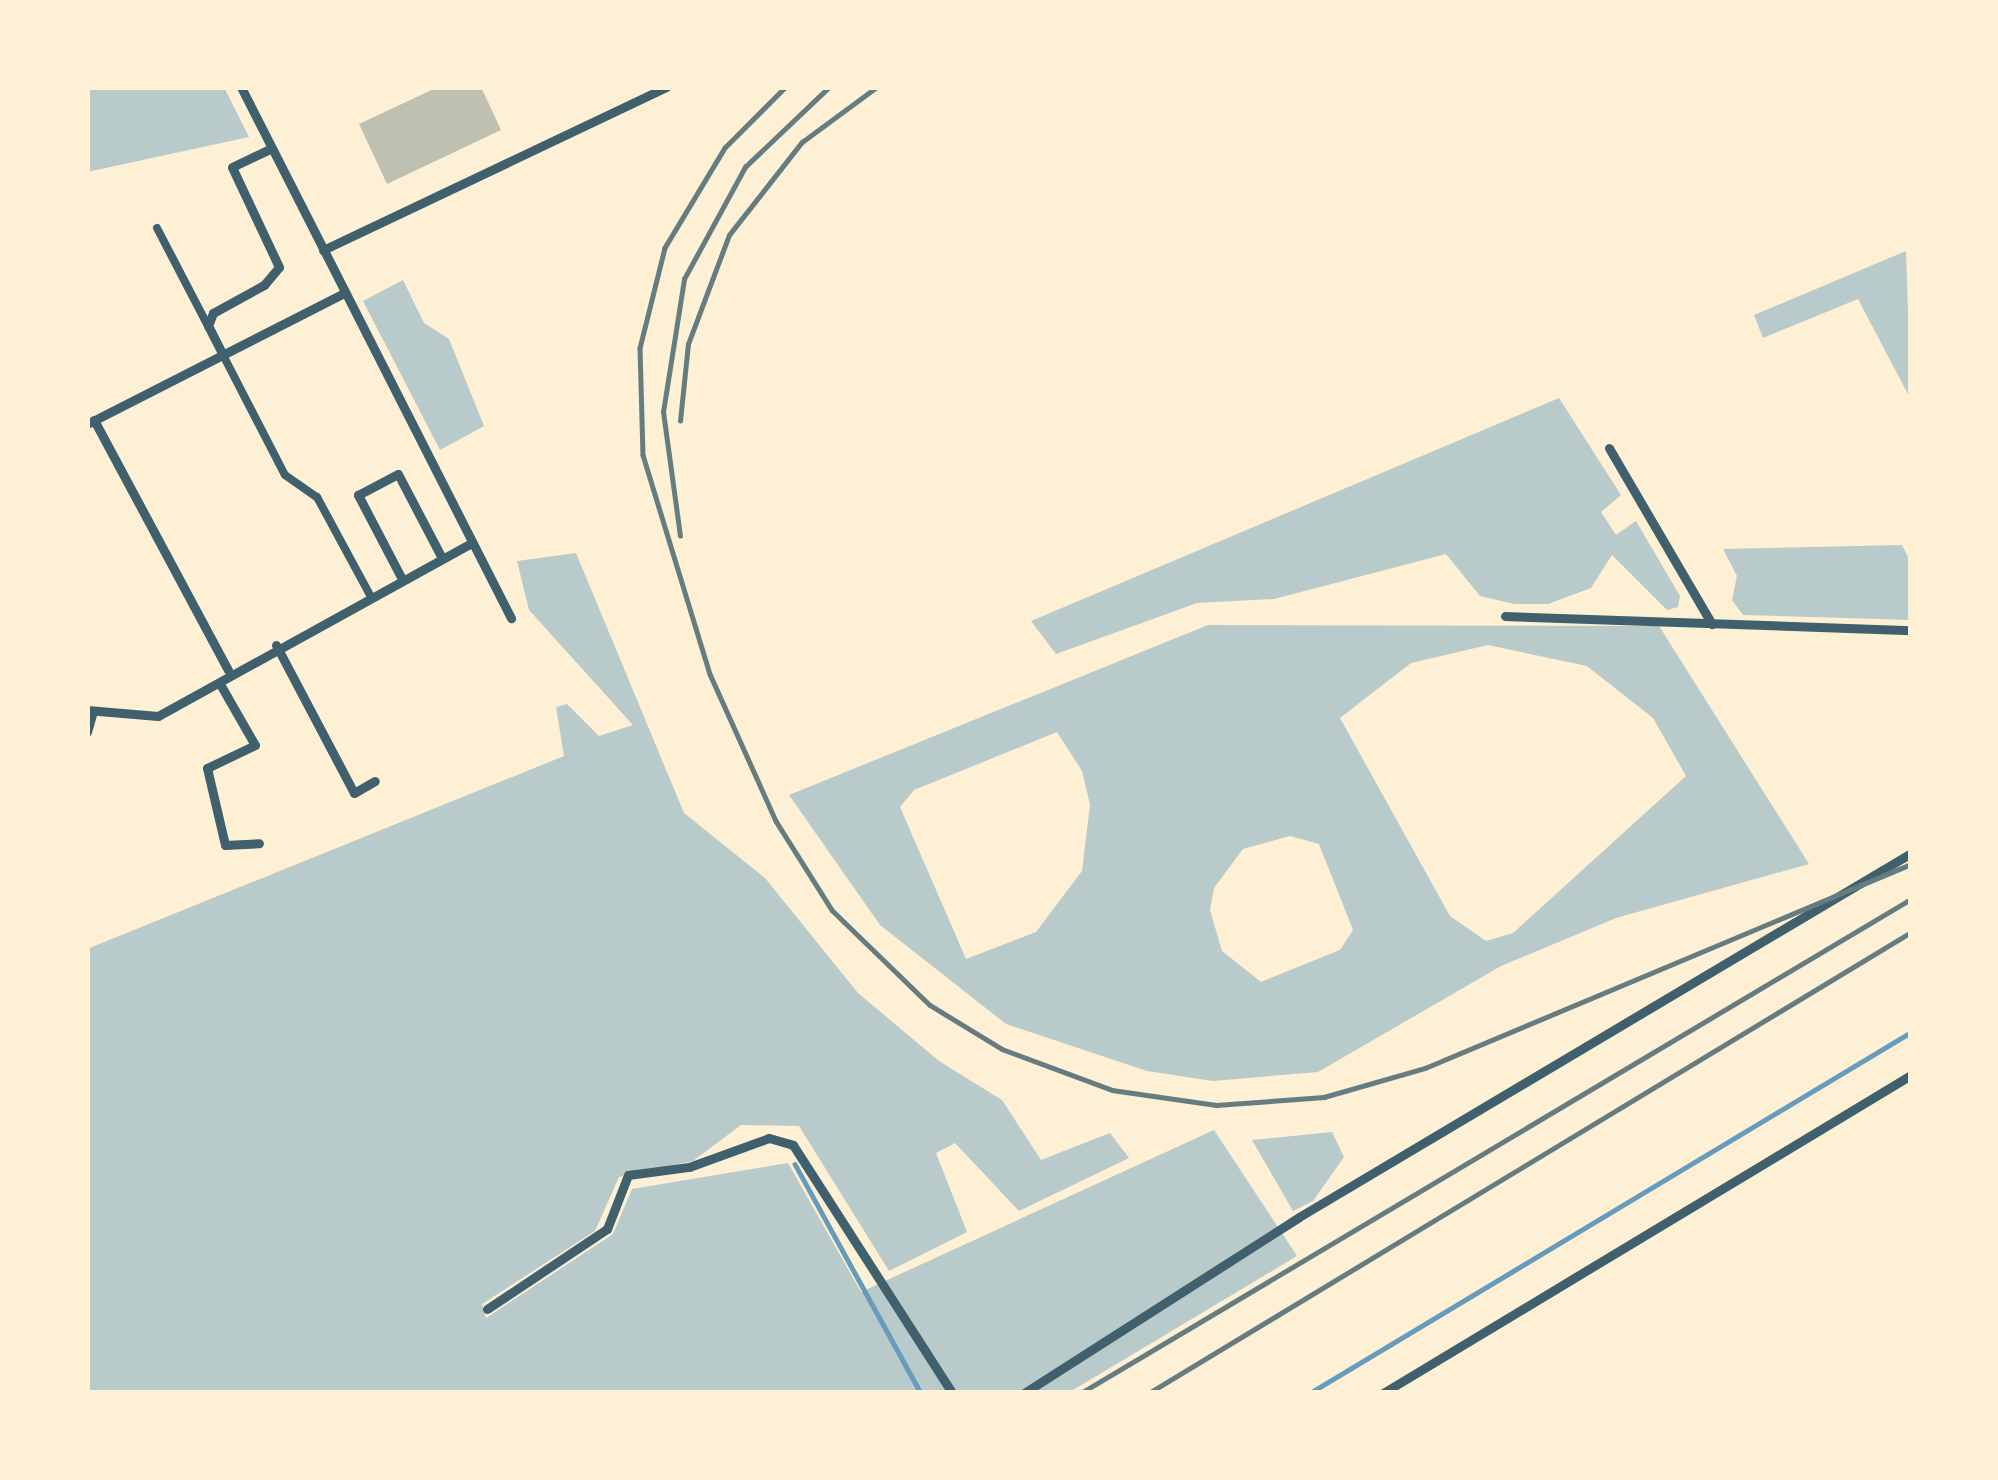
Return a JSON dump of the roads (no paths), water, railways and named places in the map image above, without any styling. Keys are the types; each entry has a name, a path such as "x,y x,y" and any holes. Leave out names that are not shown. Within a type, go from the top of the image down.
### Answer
{"street":[{"path":"242,87 511,618"},
{"path":"322,250 666,87"},
{"path":"208,326 213,313 277,273 278,259 232,166 272,148"},
{"path":"158,228 285,475 317,496 370,595"},
{"path":"228,670 91,422 344,293"},
{"path":"1609,448 1712,624"},
{"path":"401,579 358,495 398,474 442,558"},
{"path":"87,732 90,710 158,716 220,684 228,670 471,543"},
{"path":"1504,616 1911,630"},
{"path":"276,645 354,793 375,781"},
{"path":"220,684 255,745 207,769 225,845 260,843"},
{"path":"1024,1393 1280,1229 1911,853"},
{"path":"1383,1393 1911,1075"},
{"path":"487,1309 607,1229 628,1175 689,1167 769,1138 793,1145 952,1393"}],"waterway":[{"path":"1310,1393 1911,1032"},
{"path":"795,1164 921,1393"}],"railway":[{"path":"786,87 725,148 665,248 640,348 643,455 710,674 776,821 832,910 930,1005 1002,1049 1112,1090 1216,1105 1324,1097 1425,1068 1911,864"},
{"path":"680,536 663,412 684,279 745,167 829,87"},
{"path":"680,421 688,344 729,235 802,142 877,87"},
{"path":"1081,1393 1911,899"},
{"path":"1149,1393 1911,932"}]}
